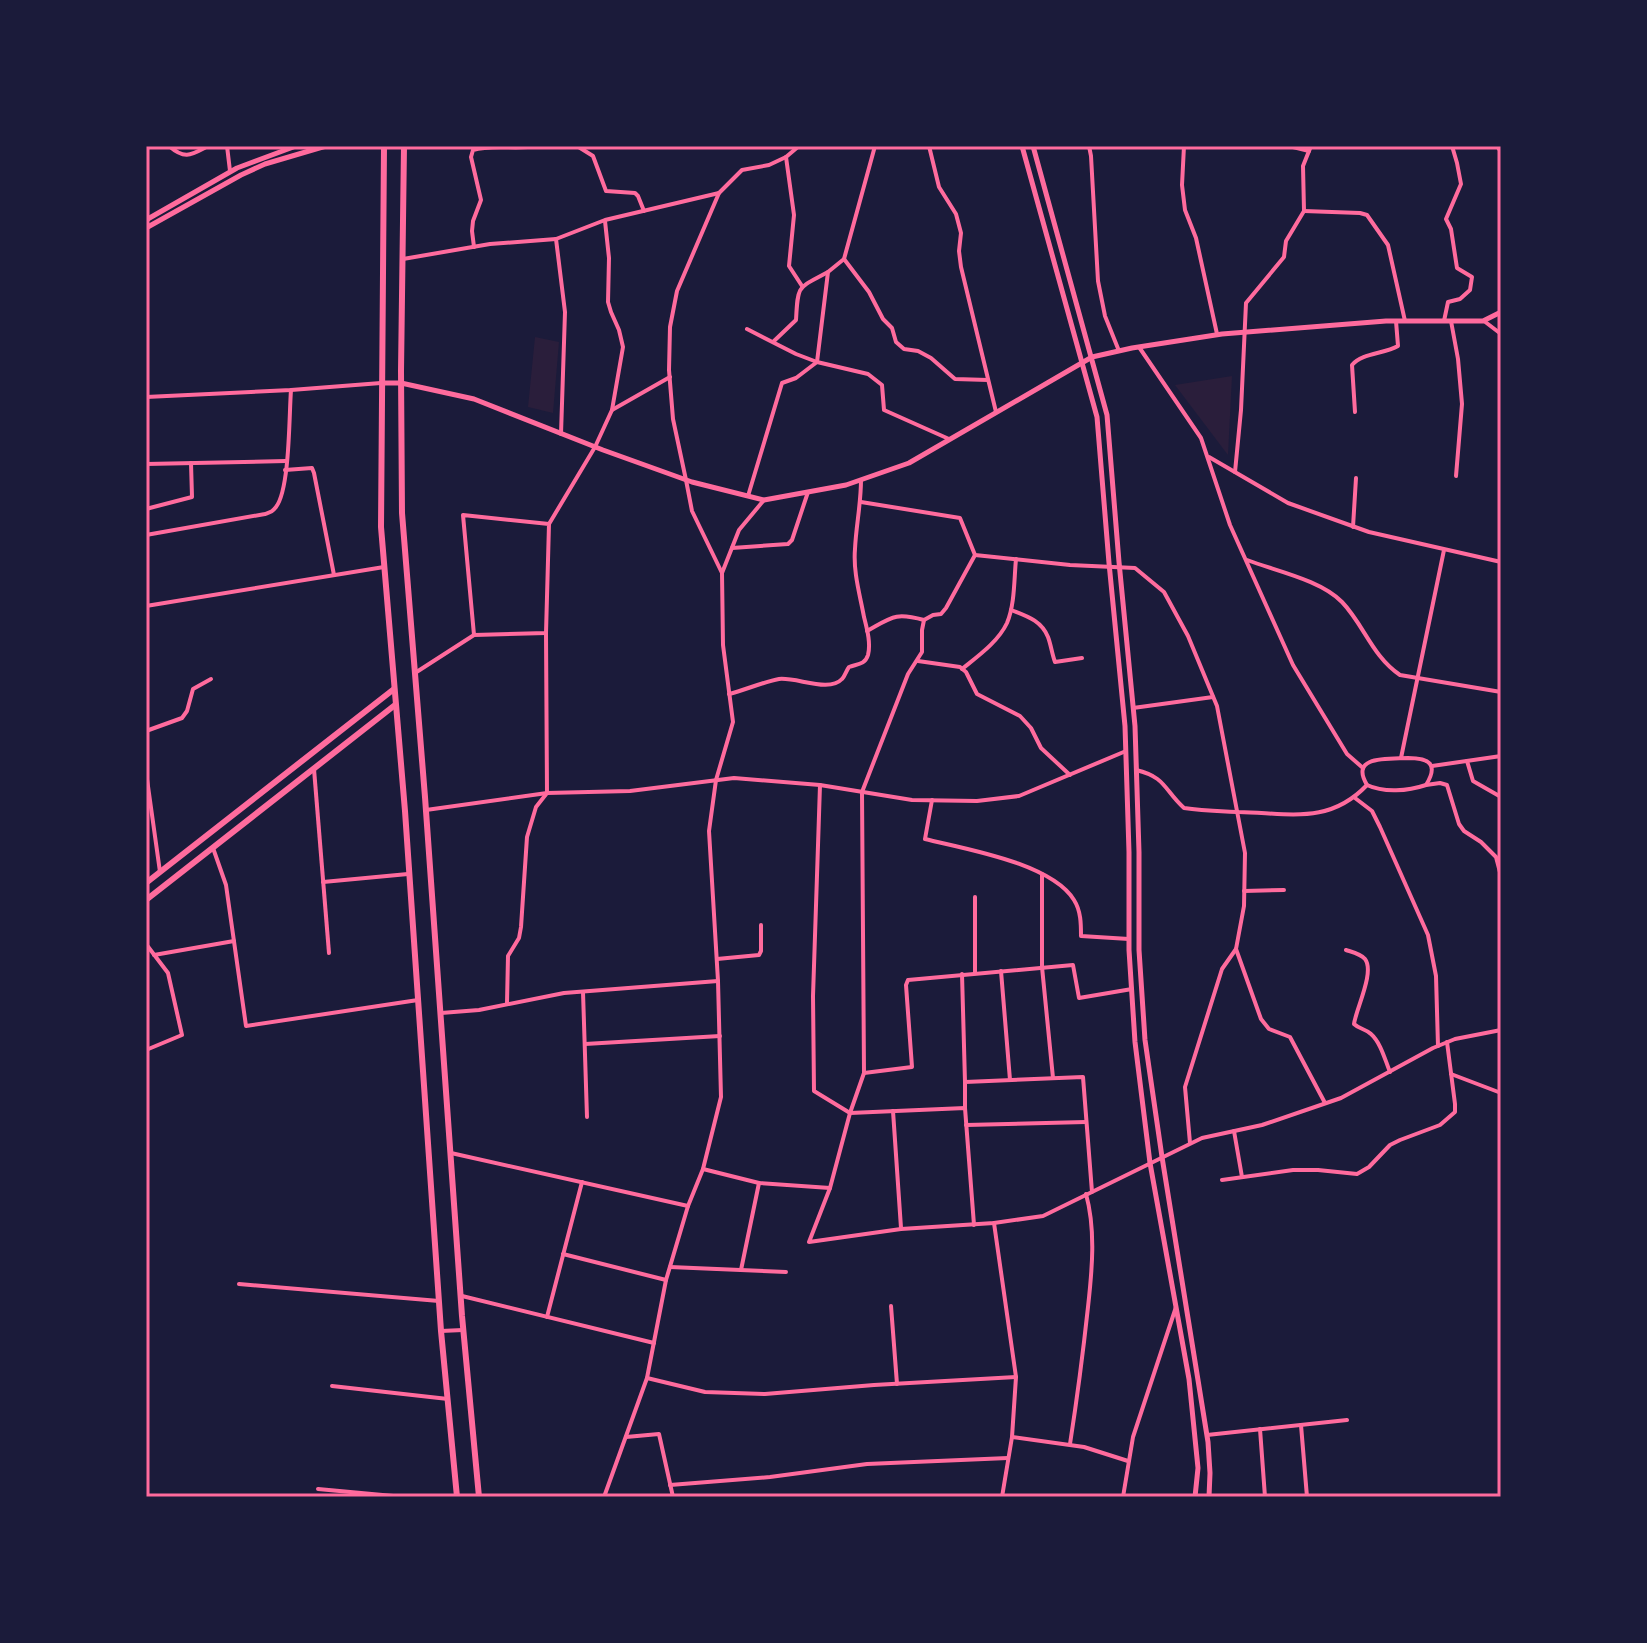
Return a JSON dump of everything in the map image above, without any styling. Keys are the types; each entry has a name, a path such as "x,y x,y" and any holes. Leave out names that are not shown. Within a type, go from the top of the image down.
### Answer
{"main road":[{"path":"384,146 381,527 441,1331 457,1497"},
{"path":"404,146 402,513 460,1296 479,1497"},
{"path":"146,883 394,689"},
{"path":"146,900 395,705"}],"street":[{"path":"169,146 185,155 208,146"},
{"path":"227,146 230,172"},
{"path":"146,220 230,172 296,146"},
{"path":"146,228 265,164 326,146"},
{"path":"474,247 473,221 481,200 471,157 473,150 537,146"},
{"path":"577,146 593,156 606,191 635,193 644,211"},
{"path":"722,573 692,511 673,419 670,327 677,291 719,193 742,170 769,165 799,146"},
{"path":"774,341 796,320 798,294 802,286 844,259 875,146"},
{"path":"929,146 939,187 956,214 961,233 961,267 996,413"},
{"path":"1022,146 1097,417 1126,751 1129,939 1135,1042 1150,1163 1189,1379 1198,1468 1195,1497"},
{"path":"1033,146 1107,415 1133,708 1139,852 1139,950 1145,1040 1207,1435 1209,1497"},
{"path":"1089,146 1098,281 1105,316 1119,351"},
{"path":"1184,146 1182,185 1185,210 1196,238 1217,334"},
{"path":"1235,472 1246,303 1284,257 1286,241 1304,211 1303,166 1310,148 1289,146"},
{"path":"1452,146 1461,184 1446,219 1451,229 1457,268 1472,277 1470,290 1460,299 1448,302 1448,321 1458,359 1462,404 1456,476"},
{"path":"1497,146 1501,152"},
{"path":"786,157 794,215 789,266 802,286"},
{"path":"403,259 474,247 556,239 605,220 719,193"},
{"path":"1304,211 1367,215 1388,245 1405,321"},
{"path":"507,1003 508,956 519,938 521,927 527,837 536,807 547,793 549,524 595,447 612,410 623,347 608,302 609,258 605,220"},
{"path":"556,239 565,312 561,434"},
{"path":"844,259 892,328 896,342 904,349 918,351 931,358 955,379 988,380"},
{"path":"748,496 782,383 796,378 817,362 828,272"},
{"path":"146,397 401,383 474,399 686,480 764,500 846,485 909,463 1092,357 1217,334 1396,321 1483,321 1501,312"},
{"path":"1355,412 1352,365 1356,360 1398,346 1396,321"},
{"path":"1483,321 1501,334"},
{"path":"747,329 817,362 868,374 882,385 884,410 950,439"},
{"path":"1139,347 1201,438 1230,525 1293,665 1347,754 1363,768"},
{"path":"612,410 670,377"},
{"path":"146,535 271,512 281,498 291,390"},
{"path":"1207,455 1288,503 1353,527 1501,562"},
{"path":"146,464 286,461"},
{"path":"146,509 192,497 191,463"},
{"path":"285,470 312,468 334,575"},
{"path":"1353,527 1356,478"},
{"path":"729,694 780,679 821,685 842,680 849,667 862,664 867,658 869,646 854,552 861,480"},
{"path":"732,548 788,544 808,492"},
{"path":"604,1497 647,1378 666,1280 688,1206 703,1169 721,1097 709,831 716,780 733,722 723,645 722,573 739,530 764,500"},
{"path":"861,502 960,518 975,555"},
{"path":"474,635 463,515 549,524"},
{"path":"1401,758 1444,550"},
{"path":"975,555 1135,568 1164,592 1188,636 1217,706 1245,853 1244,906 1236,949 1222,969 1185,1087 1190,1143"},
{"path":"867,631 892,617 901,615 924,620 941,614 975,555"},
{"path":"962,669 993,642 1006,625 1011,610 1016,559"},
{"path":"1246,560 1335,595 1346,606 1386,665 1400,675 1501,692"},
{"path":"146,606 384,567"},
{"path":"1011,610 1043,627 1055,662 1082,658"},
{"path":"924,620 922,652 908,674 862,792 864,1073 830,1188 809,1242 901,1229 974,1225 1043,1216 1202,1138 1262,1125 1341,1098 1447,1042 1501,1030"},
{"path":"414,674 474,635 546,633"},
{"path":"918,661 960,667 966,672 977,694 1020,716 1031,728 1041,748 1070,775"},
{"path":"146,731 182,718 193,689 211,679"},
{"path":"1133,708 1213,697"},
{"path":"426,810 547,793 630,791 734,778 820,785 912,800 977,801 1019,796 1126,751"},
{"path":"1432,767 1501,756"},
{"path":"1426,785 1432,767 1421,758 1376,760 1363,768 1367,785 1383,791 1417,787 1440,783 1447,785 1459,824 1490,850 1501,872"},
{"path":"1467,761 1473,781 1501,797"},
{"path":"314,769 329,953"},
{"path":"1136,770 1153,774 1184,808 1214,812 1324,813 1355,798 1367,785"},
{"path":"146,772 160,872"},
{"path":"820,785 813,996 814,1091 850,1113 965,1108"},
{"path":"1355,798 1372,811 1428,935 1436,976 1438,1046"},
{"path":"932,800 925,839 1003,858 1042,874 1065,889 1075,901 1081,936 1129,939"},
{"path":"213,848 226,885 246,1026 418,1000"},
{"path":"323,882 409,874"},
{"path":"1042,874 1042,967 1053,1078"},
{"path":"1244,891 1284,890"},
{"path":"975,897 975,973"},
{"path":"717,959 759,955 761,925"},
{"path":"154,955 234,941"},
{"path":"146,944 168,973 182,1035 146,1050"},
{"path":"1236,949 1261,1019 1269,1029 1290,1037 1325,1103"},
{"path":"1346,950 1367,961 1368,971 1354,1024 1374,1038 1390,1072"},
{"path":"864,1073 912,1067 908,980 1073,965 1079,998 1132,989"},
{"path":"1001,971 1010,1080"},
{"path":"962,974 965,1108 974,1225"},
{"path":"441,1013 479,1010 583,992 718,981"},
{"path":"583,992 587,1117"},
{"path":"585,1044 720,1036"},
{"path":"1222,1180 1293,1170 1357,1174 1369,1167 1390,1145 1430,1130 1449,1119 1455,1112 1455,1104 1447,1042"},
{"path":"1451,1074 1501,1093"},
{"path":"965,1082 1083,1077 1092,1256 1083,1359 1070,1444"},
{"path":"893,1111 901,1229"},
{"path":"966,1125 1086,1122"},
{"path":"1234,1131 1242,1177"},
{"path":"451,1153 688,1206"},
{"path":"703,1169 759,1183 830,1188"},
{"path":"547,1317 582,1182"},
{"path":"741,1270 759,1183"},
{"path":"994,1223 1016,1377 1012,1437 1002,1497"},
{"path":"563,1253 666,1280"},
{"path":"670,1267 786,1272"},
{"path":"239,1284 439,1301"},
{"path":"460,1296 654,1343"},
{"path":"891,1306 897,1384"},
{"path":"1123,1497 1133,1437 1176,1307"},
{"path":"441,1331 463,1330"},
{"path":"647,1378 705,1392 765,1394 1016,1377"},
{"path":"332,1386 448,1399"},
{"path":"1207,1435 1347,1420"},
{"path":"1301,1425 1307,1497"},
{"path":"1260,1429 1265,1497"},
{"path":"626,1437 659,1434 673,1497"},
{"path":"1012,1437 1070,1444 1128,1461"},
{"path":"670,1485 770,1477 867,1464 1008,1458"},
{"path":"318,1489 404,1497"}],"shaded area":[{"path":"535,337 559,342 553,413 528,407"},
{"path":"1232,376 1228,455 1175,385"}]}
